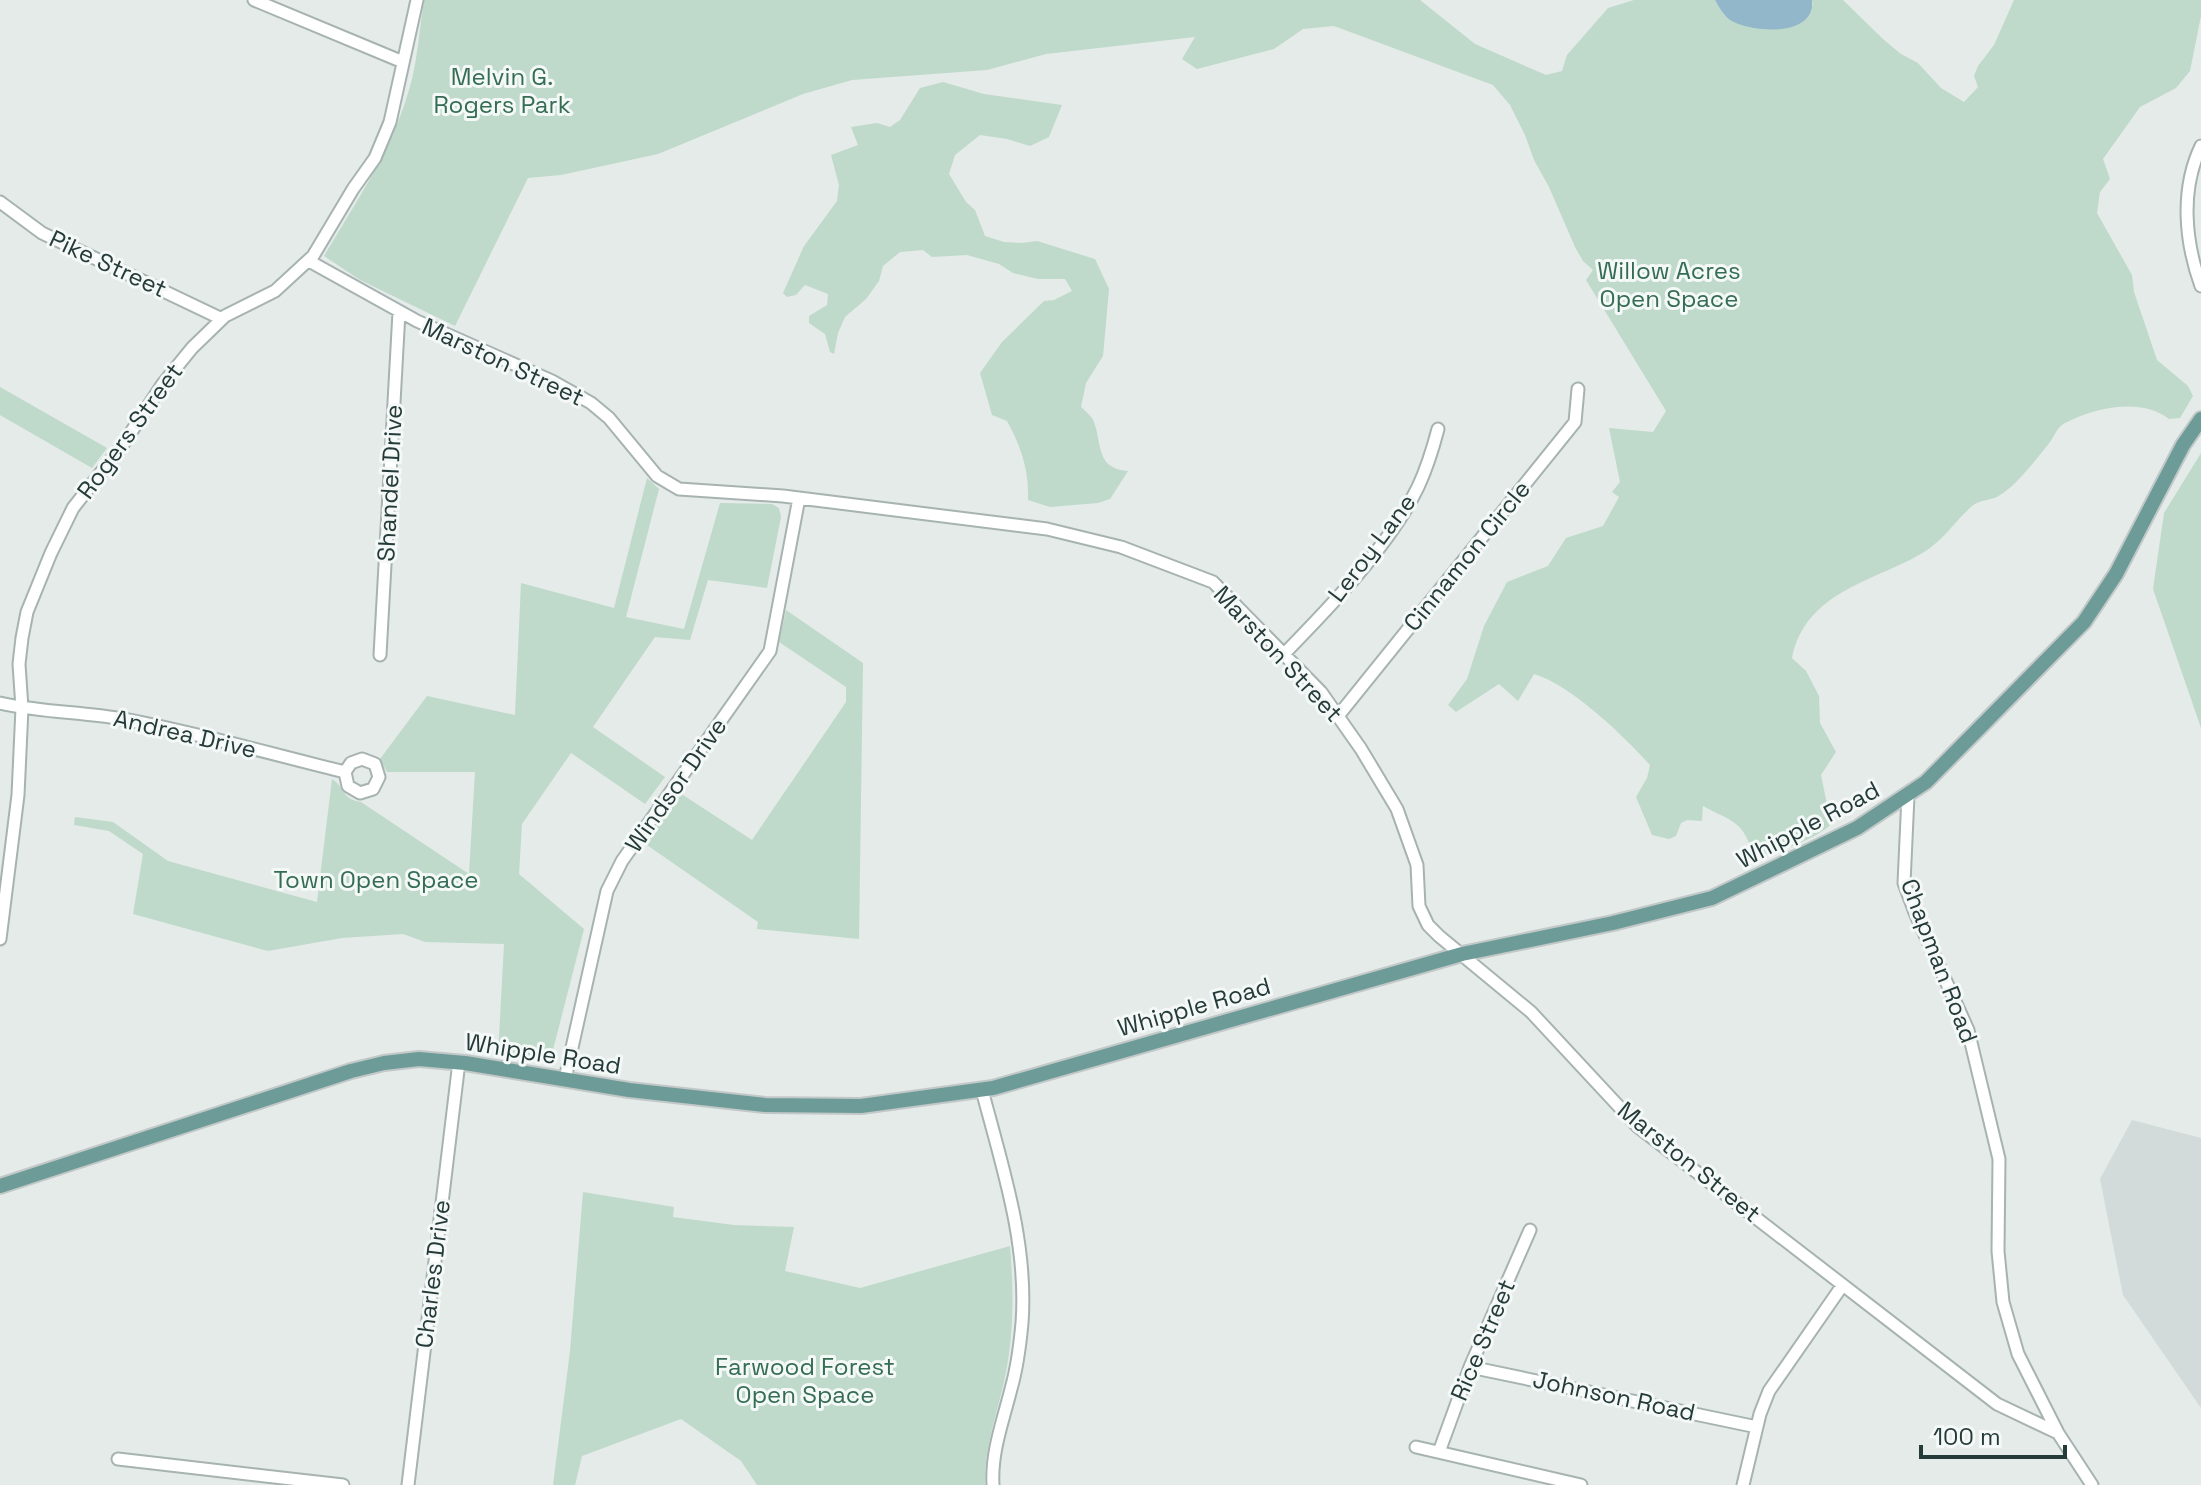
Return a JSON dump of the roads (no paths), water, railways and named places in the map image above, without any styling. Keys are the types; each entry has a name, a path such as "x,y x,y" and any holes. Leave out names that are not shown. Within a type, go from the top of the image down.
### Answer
{"main road":[{"name":"Whipple Road","path":"0,1186 351,1071 419,1059 459,1062 629,1090 765,1105 861,1106 982,1090 1462,954 1613,923 1712,898 1857,828 1908,796 1960,749 2084,622 2116,574 2183,445 2201,419"}],"street":[{"path":"254,0 403,62"},
{"name":"Rogers Street","path":"0,939 18,795 22,708 19,664 27,612 73,508 192,348 222,319 275,291 309,261 375,158 390,122 417,0"},
{"path":"2201,146 2189,187 2187,225 2193,263 2201,286"},
{"name":"Pike Street","path":"0,202 42,233 222,319"},
{"name":"Marston Street","path":"309,261 399,312 552,381 591,403 609,418 657,476 679,489 799,498 1047,529 1121,547 1213,582 1321,692 1361,749 1397,809 1411,842 1417,865 1419,906 1428,925 1531,1012 1637,1126 1997,1404 2058,1433"},
{"name":"Shandel Drive","path":"380,655 399,312"},
{"name":"Cinnamon Circle","path":"1338,716 1575,422 1578,389"},
{"name":"Leroy Lane","path":"1284,654 1366,564 1406,507 1430,459 1438,429"},
{"name":"Windsor Drive","path":"565,1079 607,891 622,861 770,651 799,498"},
{"name":"Andrea Drive","path":"0,703 124,719 345,772"},
{"name":"Chapman Road","path":"1908,796 1904,883 1968,1030 1999,1159 1998,1251 2003,1302 2018,1354 2058,1433 2092,1485"},
{"name":"Charles Drive","path":"408,1485 459,1062"},
{"path":"982,1090 1012,1205 1022,1263 1023,1293 1016,1369 996,1446 993,1485"},
{"name":"Rice Street","path":"1439,1452 1470,1367 1530,1230"},
{"path":"1743,1485 1769,1391 1842,1286"},
{"name":"Johnson Road","path":"1470,1367 1757,1427"},
{"path":"1416,1447 1581,1485"},
{"path":"118,1459 343,1485"}],"water":[{"path":"1715,0 1812,0 1810,12 1804,21 1780,29 1766,29 1752,28 1730,20"}],"park label":[{"name":"Melvin G. Rogers Park","path":"502,91"},
{"name":"Willow Acres Open Space","path":"1669,285"},
{"name":"Town Open Space","path":"376,880"},
{"name":"Farwood Forest Open Space","path":"805,1381"}]}
